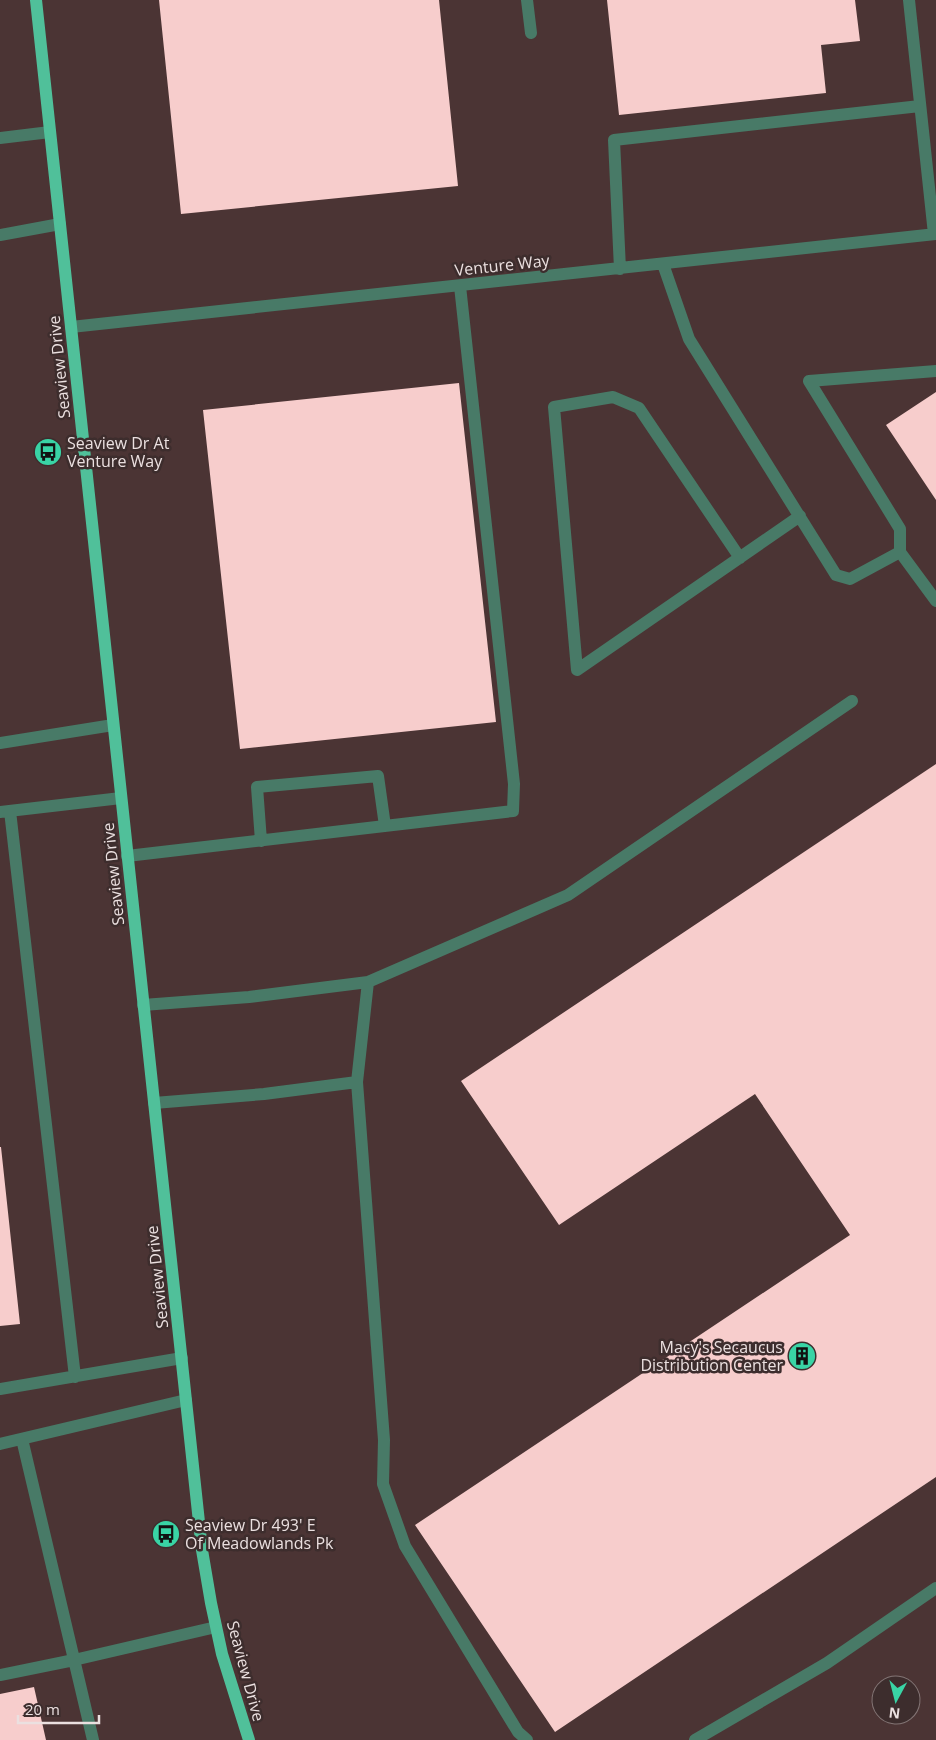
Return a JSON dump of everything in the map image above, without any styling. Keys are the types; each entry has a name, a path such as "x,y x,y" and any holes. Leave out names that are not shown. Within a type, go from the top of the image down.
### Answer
{"main road":[{"name":"Seaview Drive","path":"36,0 202,1550 216,1627 227,1671 249,1740"}],"street":[{"path":"527,0 531,33"},
{"path":"910,0 935,234"},
{"path":"620,269 614,140 920,106"},
{"path":"0,138 50,132"},
{"path":"0,235 60,224"},
{"name":"Venture Way","path":"71,327 935,234"},
{"path":"663,264 689,339 836,575 850,579 900,552"},
{"path":"127,856 513,811 514,784 460,286"},
{"path":"936,371 809,381 900,529 900,552 936,601"},
{"path":"740,558 639,408 612,397 554,407 577,670 740,558 800,516"},
{"path":"144,1005 249,997 368,982 568,895 852,701"},
{"path":"0,743 113,725"},
{"path":"261,840 257,787 378,776 385,826"},
{"path":"75,1377 5,812 121,798"},
{"path":"368,982 357,1082 384,1440 383,1484 405,1546 518,1732 527,1740"},
{"path":"154,1104 264,1094 357,1082"},
{"path":"0,1388 182,1358"},
{"path":"0,1444 186,1400"},
{"path":"22,1439 93,1740"},
{"path":"695,1740 827,1663 936,1588"},
{"path":"0,1675 216,1627"}],"shaded area":[{"path":"0,0 936,0 936,1740 0,1740"}],"building":[{"path":"159,0 439,0 458,186 181,214"},
{"path":"607,0 855,0 860,41 821,45 826,93 619,115"},
{"path":"459,383 496,722 240,749 203,410"},
{"path":"936,392 936,500 886,425"},
{"path":"52,443 54,461 43,462 42,444"},
{"name":"Macy's Secaucus Distribution Center","path":"936,764 936,1477 555,1732 415,1525 850,1235 755,1094 559,1225 461,1081"},
{"path":"0,1147 20,1324 0,1326"},
{"path":"34,1687 46,1740 0,1740 0,1694"}],"place":[{"name":"Seaview Dr At Venture Way","path":"48,452"},
{"name":"Macy's Secaucus Distribution Center","path":"802,1356"},
{"name":"Seaview Dr 493' E Of Meadowlands Pk","path":"166,1534"}]}
